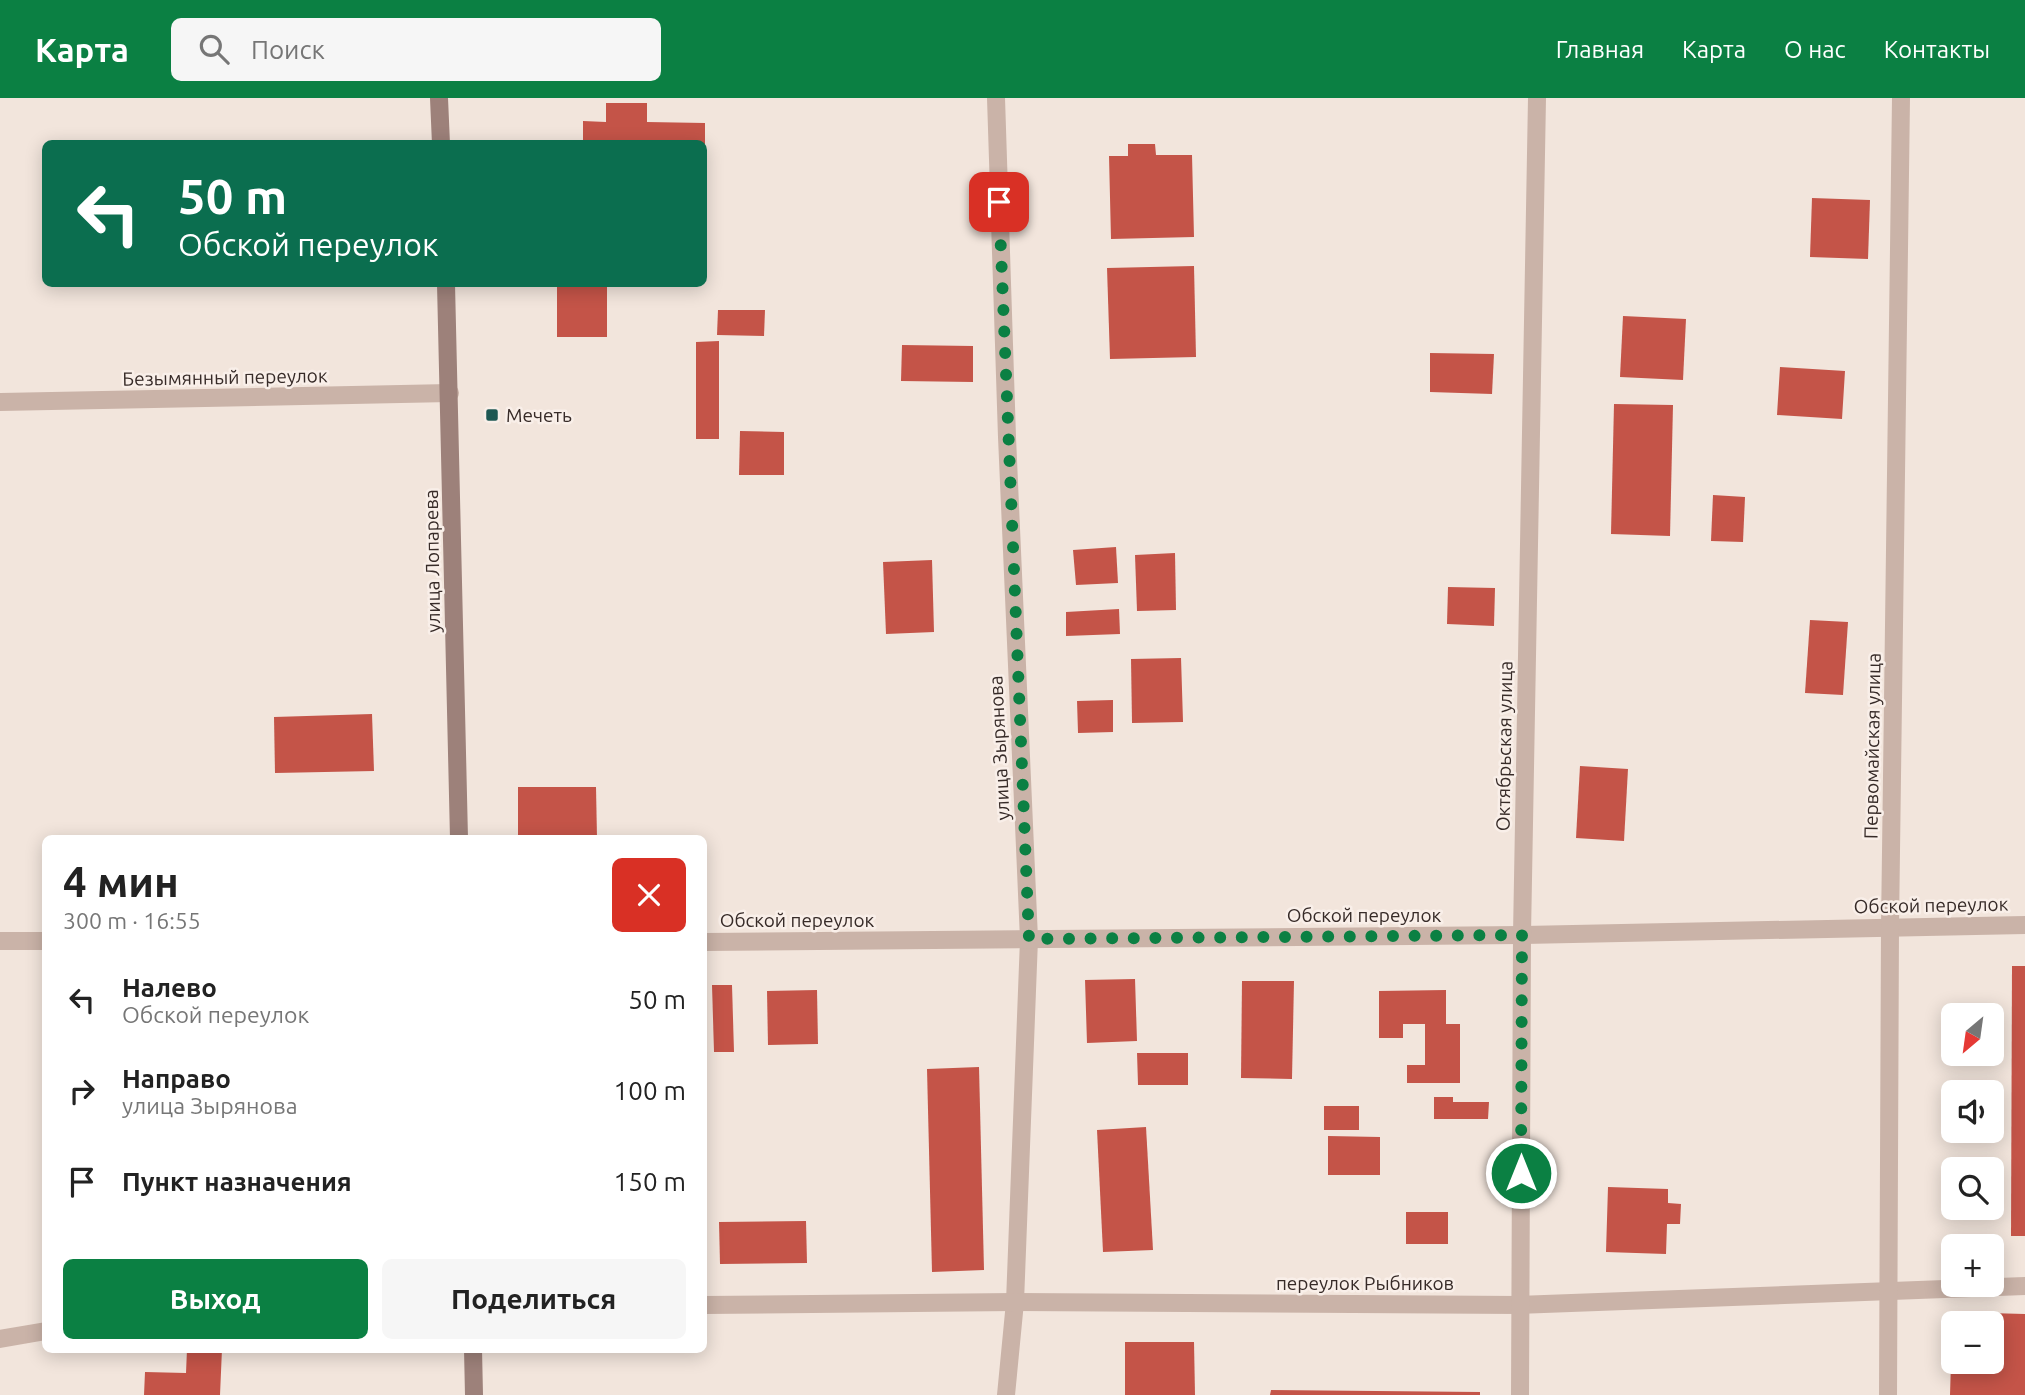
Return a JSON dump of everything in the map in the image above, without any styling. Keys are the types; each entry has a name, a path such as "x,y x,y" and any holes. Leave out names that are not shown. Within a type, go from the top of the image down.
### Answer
{"main road":[{"path":"439,98 441,140"},
{"name":"улица Лопарева","path":"446,287 459,835"},
{"path":"473,1353 474,1395"}],"street":[{"name":"улица Зырянова","path":"996,98 1007,451 1029,939 1015,1302 1006,1395"},
{"name":"Октябрьская улица","path":"1520,1395 1522,935 1537,98"},
{"name":"Первомайская улица","path":"1888,1395 1890,927 1901,98"},
{"name":"Безымянный переулок","path":"0,402 450,393"},
{"name":"Обской переулок","path":"707,942 1522,935 2025,925"},
{"path":"0,941 42,941"},
{"name":"переулок Рыбников","path":"707,1305 1015,1302 1520,1305 2025,1286"},
{"path":"0,1339 42,1332"}],"building":[{"path":"606,103 647,103 647,122 705,123 705,140 583,140 583,121 606,122"},
{"path":"1128,144 1155,144 1156,155 1192,155 1194,237 1111,239 1109,156 1128,156"},
{"path":"1812,198 1870,200 1868,259 1810,257"},
{"path":"1194,266 1196,357 1110,359 1107,268"},
{"path":"557,287 607,287 607,337 557,337"},
{"path":"718,310 765,310 764,336 717,335"},
{"path":"1623,316 1686,319 1683,380 1620,377"},
{"path":"719,341 719,439 696,439 696,342"},
{"path":"902,345 973,346 973,382 901,381"},
{"path":"1430,353 1494,354 1492,394 1430,392"},
{"path":"1780,367 1845,371 1842,419 1777,415"},
{"path":"1614,404 1673,405 1670,536 1611,534"},
{"path":"740,431 784,432 784,475 739,475"},
{"path":"1713,495 1745,497 1743,542 1711,541"},
{"path":"1116,547 1118,583 1076,585 1073,550"},
{"path":"1175,553 1176,610 1137,611 1135,555"},
{"path":"932,560 934,632 886,634 883,562"},
{"path":"1448,587 1495,588 1494,626 1447,624"},
{"path":"1119,609 1120,634 1066,636 1066,612"},
{"path":"1810,620 1848,622 1843,695 1805,693"},
{"path":"1181,658 1183,722 1132,723 1131,659"},
{"path":"1113,700 1113,732 1078,733 1077,701"},
{"path":"372,714 374,771 275,773 274,717"},
{"path":"1580,766 1628,769 1624,841 1576,838"},
{"path":"518,787 596,787 597,835 518,835"},
{"path":"2012,966 2025,966 2025,1236 2011,1236"},
{"path":"1135,979 1137,1041 1087,1043 1085,980"},
{"path":"1242,981 1294,981 1292,1079 1241,1078"},
{"path":"712,985 732,985 734,1052 714,1052"},
{"path":"817,990 818,1044 768,1045 767,991"},
{"path":"1446,990 1446,1024 1460,1024 1460,1083 1407,1083 1407,1065 1425,1065 1425,1024 1403,1024 1403,1038 1379,1038 1379,991"},
{"path":"1137,1053 1188,1053 1188,1085 1138,1085"},
{"path":"979,1067 984,1270 932,1272 927,1069"},
{"path":"1434,1097 1453,1097 1453,1102 1489,1102 1488,1119 1434,1119"},
{"path":"1324,1106 1359,1106 1359,1130 1324,1130"},
{"path":"1146,1127 1153,1250 1103,1252 1097,1130"},
{"path":"1328,1136 1380,1137 1380,1175 1328,1175"},
{"path":"1608,1187 1668,1189 1668,1203 1681,1204 1680,1224 1667,1224 1666,1254 1606,1252"},
{"path":"1406,1212 1448,1212 1448,1244 1406,1244"},
{"path":"806,1221 807,1263 720,1264 719,1222"},
{"path":"2004,1313 2025,1314 2025,1395 1950,1395 1951,1374 2004,1374"},
{"path":"1125,1342 1194,1342 1195,1395 1125,1395"},
{"path":"187,1353 222,1353 220,1395 144,1395 145,1372 186,1373"},
{"path":"1271,1390 1480,1392 1480,1395 1270,1395"}],"place":[{"name":"Мечеть","path":"492,415"}],"route":[{"path":"999,202 1029,939 1522,935 1521,1173"}]}
